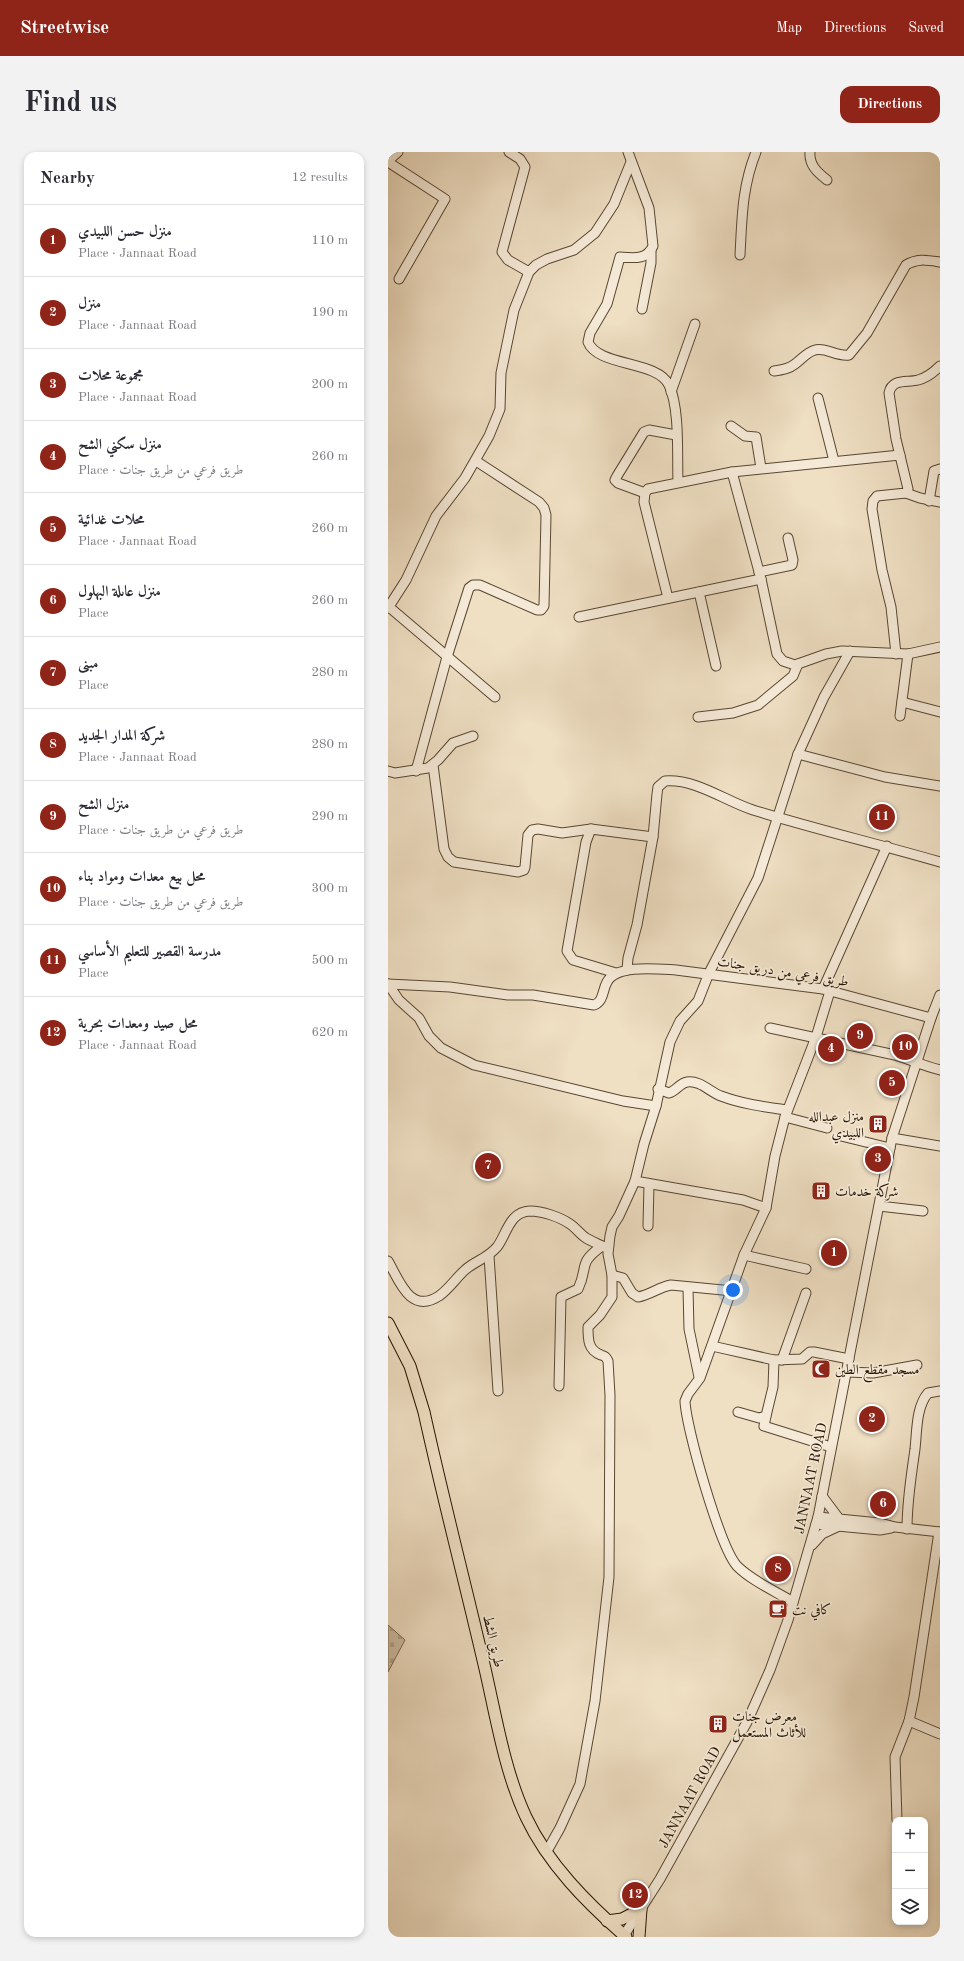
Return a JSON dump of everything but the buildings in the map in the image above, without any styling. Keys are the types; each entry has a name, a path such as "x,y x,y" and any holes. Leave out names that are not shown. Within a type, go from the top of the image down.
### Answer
{"main road":[{"name":"طريق الشط","path":"388,1323 412,1371 424,1412 514,1787 526,1818 546,1851 577,1890 624,1937"},
{"path":"607,1921 622,1919 641,1909"},
{"path":"639,1937 641,1909"}],"street":[{"path":"398,152 388,161 445,199 399,279"},
{"path":"509,152 520,159 525,167 502,252 508,260 529,272"},
{"path":"628,152 649,208 653,246 642,309"},
{"path":"740,255 743,196 747,175 756,152"},
{"path":"810,152 812,165 816,172 827,180"},
{"path":"495,697 388,607 406,580 436,516 476,461 489,436 500,409 501,373 514,310 529,272 536,265 547,259 574,250 595,233 614,204 631,162"},
{"path":"651,251 641,257 620,257 607,304 590,333 588,342 591,348 602,356 639,366 658,375 668,384 675,409 678,482"},
{"path":"774,371 789,368 807,354 815,350 821,350 835,355 849,355 867,333 906,265 912,261 920,260 940,262"},
{"path":"671,392 695,324"},
{"path":"906,493 908,489 900,455 889,393 890,387 899,381 919,380 926,377 940,366"},
{"path":"818,398 834,461"},
{"path":"731,426 745,436 756,438 761,468"},
{"path":"645,493 618,483 615,480 617,476 641,435 646,430 676,435"},
{"path":"668,598 644,502 645,493 652,487 761,468 900,455"},
{"path":"416,771 447,657 468,591 473,585 480,585 537,610 541,610 544,606 546,515 544,508 539,502 476,461"},
{"path":"929,500 934,471 940,469"},
{"path":"732,472 760,575 776,654 785,663 798,664 826,654 850,651 908,654 940,647"},
{"path":"896,654 891,607 882,570 872,509 873,501 877,496 906,493 940,502"},
{"path":"579,617 699,592 760,575 792,564 793,562 788,538"},
{"path":"699,592 716,666"},
{"path":"546,1851 560,1828 580,1784 596,1693 609,1577 610,1395 608,1358 593,1351 590,1347 588,1327 600,1315 612,1297 612,1275 605,1247 612,1227 620,1216 635,1182 642,1151 656,1106 658,1090 670,1042 680,1022 698,1001 709,973 758,878 798,754 824,697 850,651"},
{"path":"900,716 908,654"},
{"path":"698,717 733,713 758,705 793,676 798,664"},
{"path":"902,702 940,712"},
{"path":"388,771 395,773 416,771 433,765 453,743 473,736"},
{"path":"798,754 885,777 940,786"},
{"path":"433,765 444,849 448,857 454,862 518,872 524,870 528,835 532,830 538,829 562,832 591,829 653,837"},
{"path":"628,970 629,953 637,925 653,837 658,787 665,781 678,780 703,788 743,806 778,817 887,846 940,862"},
{"path":"591,829 583,853 567,951 573,960 616,973"},
{"path":"793,1602 756,1580 736,1565 724,1544 703,1481 685,1408 685,1401 688,1394 700,1378 733,1291 744,1255 766,1208 775,1156 786,1114 816,1037 826,990 887,846"},
{"name":"طريق فرعي من دريق جنات","path":"616,973 628,970 654,969 709,973 826,990 931,1018"},
{"path":"388,984 450,987 508,995 533,995 594,1005 600,1000 607,981 616,973"},
{"path":"388,984 399,1000 419,1018 429,1036 441,1048 474,1065 624,1101 656,1106"},
{"name":"JANNAAT ROAD","path":"624,1937 752,1710 770,1670 793,1602 817,1521 892,1138 931,1018 940,995"},
{"path":"770,1028 895,1055 911,1060 916,1064 940,1070"},
{"path":"658,1090 669,1093 686,1082 698,1083 719,1096 786,1114 827,1128"},
{"path":"841,1136 890,1148"},
{"path":"892,1138 940,1146"},
{"path":"635,1182 742,1200 766,1208"},
{"path":"648,1226 649,1185"},
{"path":"879,1206 923,1211"},
{"path":"388,1261 406,1291 413,1298 423,1302 439,1296 467,1268 489,1256 497,1247 510,1222 517,1215 531,1211 549,1215 568,1223 587,1238 605,1247"},
{"path":"559,1386 561,1297 578,1289 582,1280 585,1260 589,1255 605,1247"},
{"path":"744,1255 806,1269"},
{"path":"489,1256 498,1391"},
{"path":"612,1275 623,1278 632,1293 638,1297 650,1294 663,1287 671,1285 688,1288 733,1291"},
{"path":"688,1288 690,1329 700,1378"},
{"path":"806,1293 778,1360 764,1426 831,1447"},
{"path":"712,1346 778,1360 802,1359 810,1352 849,1359"},
{"path":"847,1372 874,1373 917,1365"},
{"path":"907,1529 907,1499 919,1417 924,1398 928,1393 940,1391"},
{"path":"738,1412 759,1418 766,1416"},
{"path":"822,1496 840,1523"},
{"path":"817,1521 840,1523 880,1523 907,1529 939,1532 914,1697 908,1720 895,1757 897,1817"},
{"path":"810,1547 822,1534 840,1523"},
{"path":"908,1720 940,1734"}],"green space":[{"path":"388,1625 405,1640 388,1672"}],"place":[{"name":"مدرسة القصير للتعليم الأساسي","path":"882,817"},
{"name":"منزل الشح","path":"860,1036"},
{"name":"محل بيع معدات ومواد بناء","path":"905,1047"},
{"name":"منزل سكني الشح","path":"831,1049"},
{"name":"محلات غدائية","path":"892,1083"},
{"name":"منزل عبدالله اللبيدي","path":"878,1124"},
{"name":"مجموعة محلات","path":"878,1159"},
{"name":"مبنى","path":"488,1166"},
{"name":"شركة خدمات","path":"821,1191"},
{"name":"منزل حسن اللبيدي","path":"834,1253"},
{"name":"مسجد مقطع الطين","path":"821,1369"},
{"name":"منزل","path":"872,1419"},
{"name":"منزل عاىلة البهلول","path":"883,1504"},
{"name":"شركة المدار الجديد","path":"778,1569"},
{"name":"كافي نت","path":"778,1609"},
{"name":"معرض جنات للأثاث المستعمل","path":"718,1724"},
{"name":"محل صيد ومعدات بحرية","path":"635,1895"}]}
